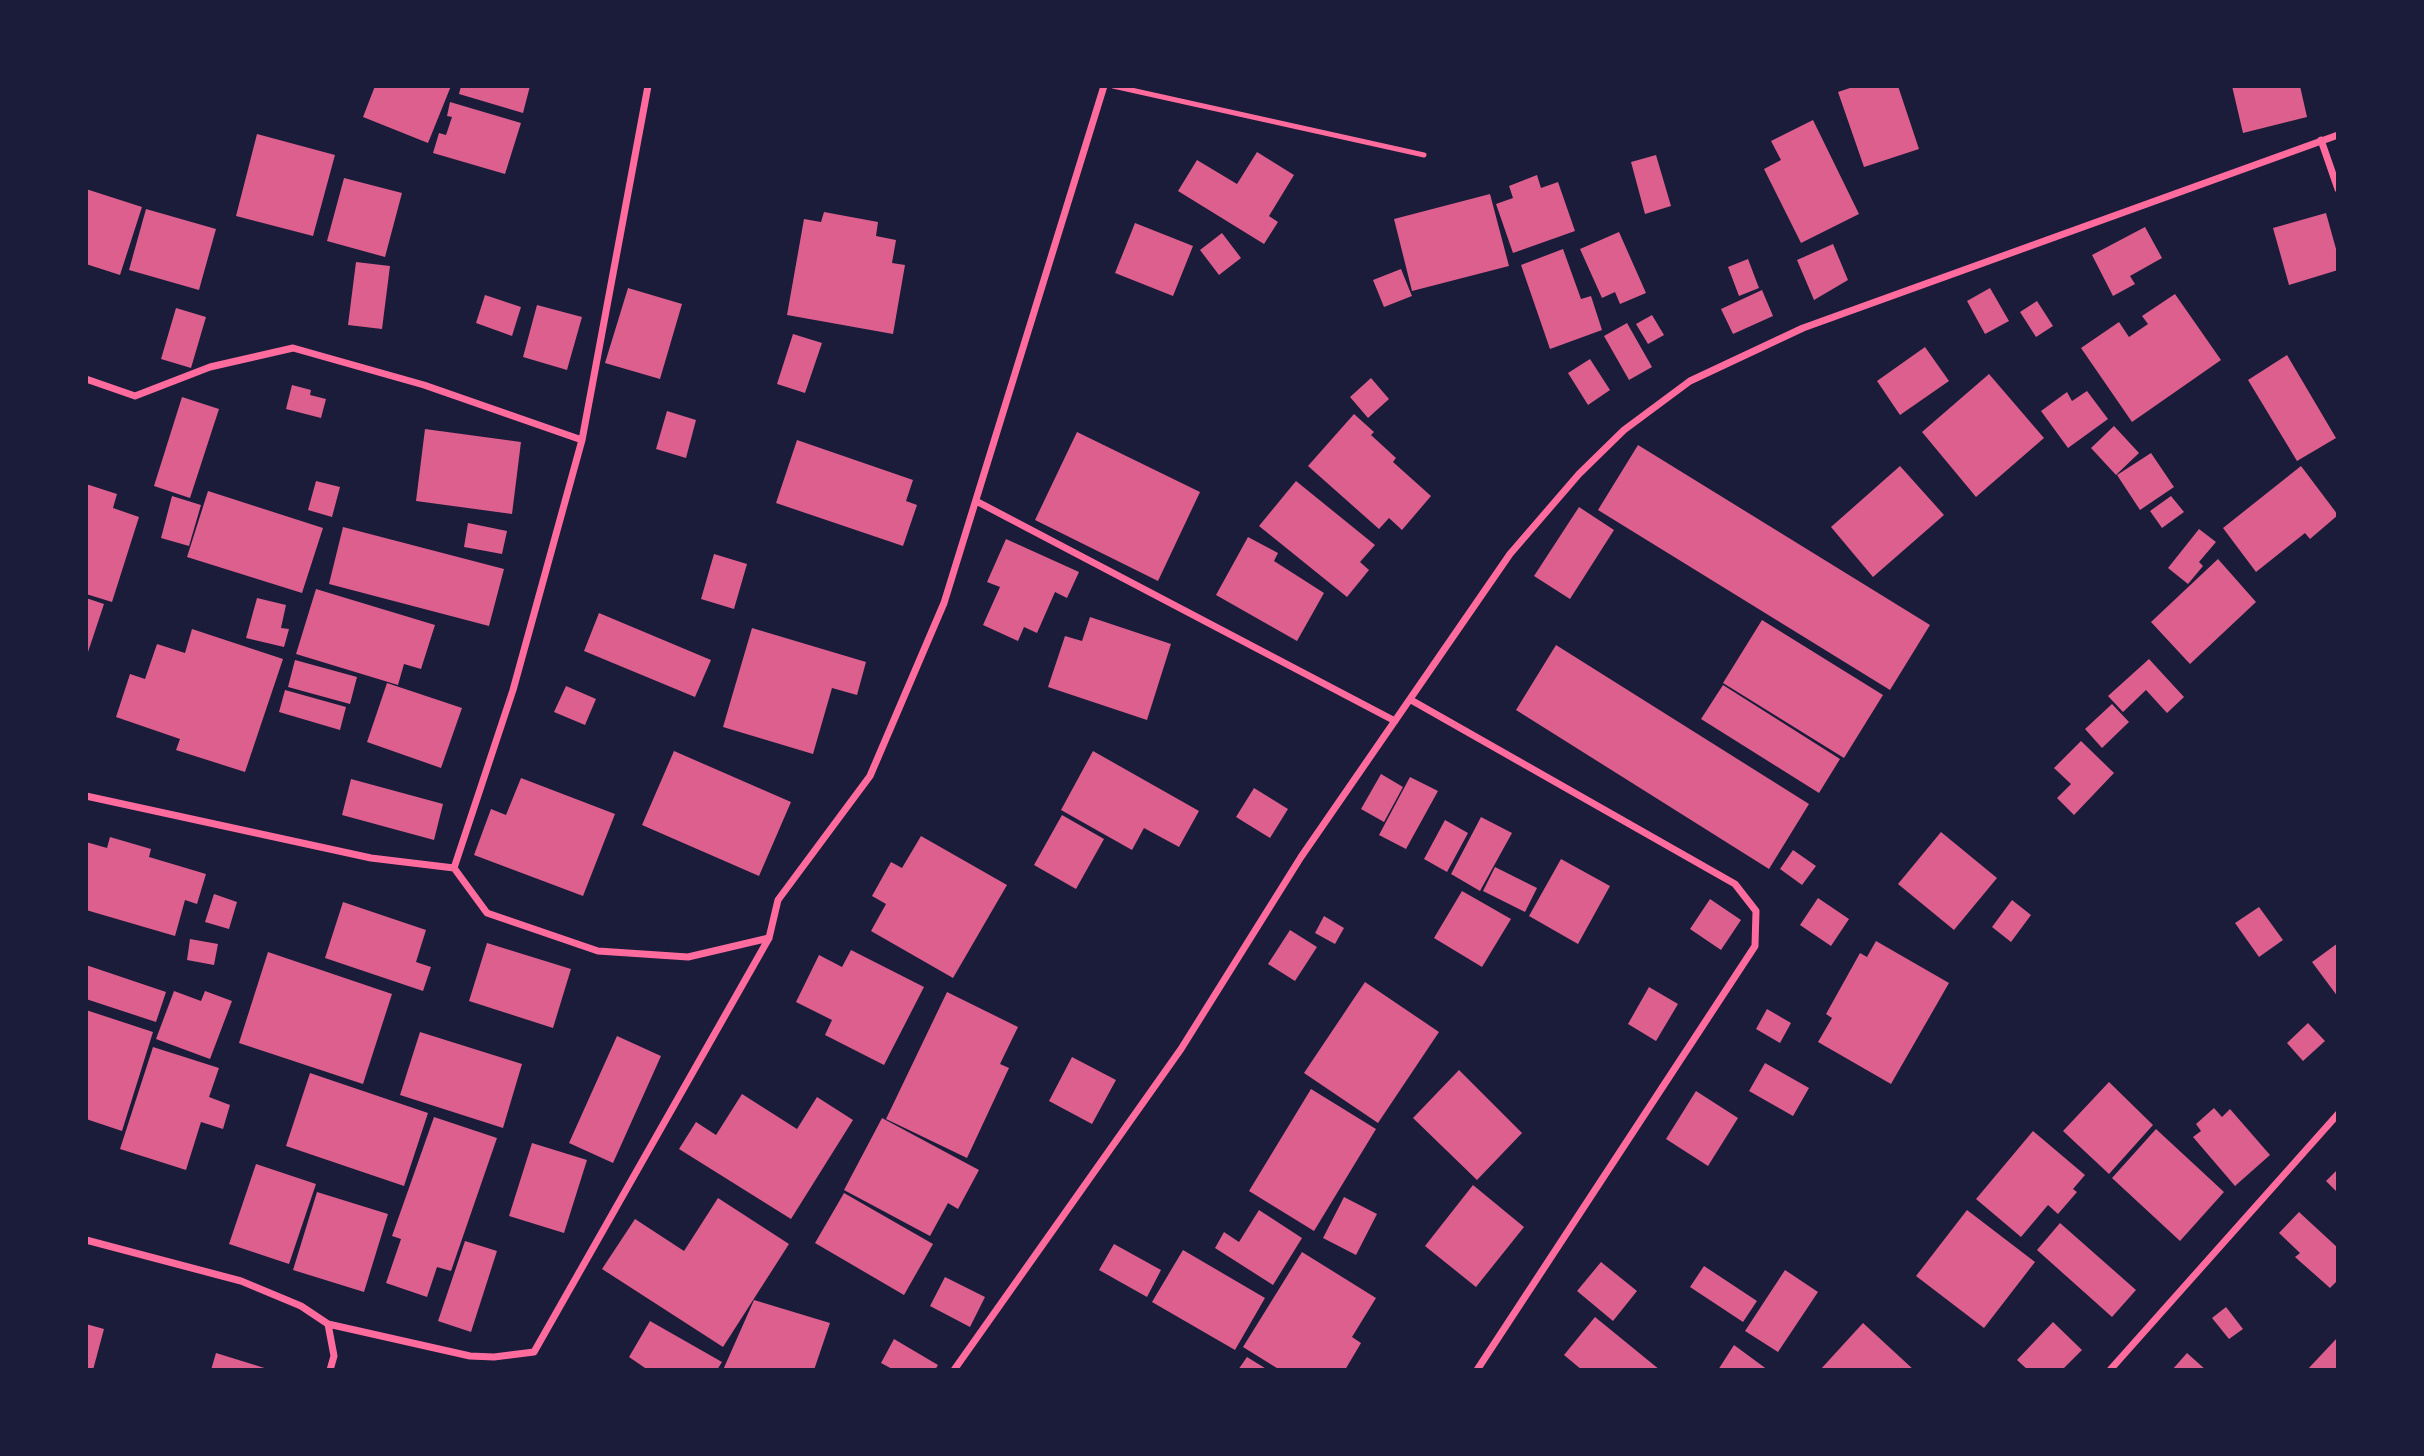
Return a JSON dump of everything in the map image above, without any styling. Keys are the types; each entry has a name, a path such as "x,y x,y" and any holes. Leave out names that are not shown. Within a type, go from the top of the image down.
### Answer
{"street":[{"path":"454,868 513,690 582,440 648,86"},
{"path":"86,1240 241,1281 301,1306 328,1324 470,1356 494,1357 534,1352 769,938 778,900 870,776 944,603 1104,86"},
{"path":"954,1370 1181,1049 1301,857 1510,554 1579,474 1624,430 1690,382 1803,328 2338,135"},
{"path":"2320,141 2338,189"},
{"path":"86,379 135,396 211,367 293,348 424,385 582,440"},
{"path":"976,501 1395,721"},
{"path":"1411,700 1735,884 1756,911 1755,946 1477,1370"},
{"path":"86,796 371,858 454,868 487,913 598,951 688,957 769,938"},
{"path":"2110,1370 2338,1114"},
{"path":"328,1324 334,1356 330,1370"}],"lane":[{"path":"1113,86 1424,155"}],"building":[{"path":"375,86 451,86 428,143 363,117"},
{"path":"461,86 530,86 523,113 459,94"},
{"path":"1856,86 1898,86 1919,149 1864,167 1838,92"},
{"path":"2232,86 2300,86 2307,117 2243,133"},
{"path":"450,102 521,123 505,174 433,153 439,133 446,135 452,117 447,116"},
{"path":"1813,120 1859,214 1801,243 1764,169 1781,160 1771,141"},
{"path":"257,134 335,155 313,236 236,216"},
{"path":"1257,152 1294,175 1269,216 1278,222 1264,244 1178,191 1197,160 1237,184"},
{"path":"1656,155 1671,206 1645,214 1631,162"},
{"path":"1537,175 1541,188 1558,182 1575,231 1513,253 1496,204 1513,198 1509,186"},
{"path":"344,178 402,193 385,257 327,241"},
{"path":"86,189 142,207 120,275 86,264"},
{"path":"1490,194 1509,266 1412,291 1394,219"},
{"path":"146,209 216,229 199,290 129,270"},
{"path":"824,212 878,222 876,236 896,240 892,263 905,265 893,334 787,315 804,219 821,222"},
{"path":"2326,213 2338,256 2338,270 2289,285 2273,228"},
{"path":"1135,223 1193,246 1173,296 1115,273"},
{"path":"2145,227 2162,258 2130,276 2135,284 2113,296 2092,255"},
{"path":"1619,232 1646,293 1620,304 1615,292 1602,298 1580,249"},
{"path":"1222,233 1241,258 1219,275 1200,250"},
{"path":"1833,244 1848,280 1814,300 1797,260"},
{"path":"1563,249 1581,299 1591,296 1602,330 1550,349 1521,265"},
{"path":"1748,259 1759,288 1739,296 1728,267"},
{"path":"356,262 390,266 382,329 348,325"},
{"path":"1401,269 1412,296 1384,307 1373,280"},
{"path":"628,288 682,304 660,379 605,363"},
{"path":"1990,288 2009,321 1985,334 1967,301"},
{"path":"1762,290 1773,316 1733,334 1721,309"},
{"path":"2175,294 2221,360 2132,422 2081,348 2119,322 2129,337 2148,324 2142,316"},
{"path":"485,295 521,307 512,336 476,323"},
{"path":"2037,301 2053,326 2036,337 2020,312"},
{"path":"537,305 582,317 567,370 523,357"},
{"path":"176,308 206,317 191,368 161,359"},
{"path":"1652,315 1664,335 1648,344 1636,324"},
{"path":"1627,323 1652,367 1629,380 1604,336"},
{"path":"793,334 822,343 805,393 777,384"},
{"path":"1925,347 1949,381 1900,415 1877,381"},
{"path":"2287,355 2336,438 2297,461 2248,380"},
{"path":"1590,359 1610,390 1588,405 1568,373"},
{"path":"1989,374 2044,438 1976,497 1922,432"},
{"path":"1371,378 1389,399 1368,418 1350,397"},
{"path":"292,385 311,390 310,395 326,399 321,418 286,409"},
{"path":"2087,391 2108,419 2068,448 2041,411 2067,392 2072,401"},
{"path":"182,397 219,409 190,498 154,486"},
{"path":"667,411 696,420 686,458 656,449"},
{"path":"1354,414 1374,432 1371,435 1396,458 1393,462 1431,496 1402,530 1389,518 1379,529 1308,466"},
{"path":"2114,426 2139,453 2116,475 2091,448"},
{"path":"425,429 521,442 512,514 416,501"},
{"path":"1077,432 1200,492 1158,581 1035,520"},
{"path":"797,440 913,480 906,501 917,505 903,546 776,503"},
{"path":"1638,445 1930,625 1890,690 1598,510"},
{"path":"2151,453 2174,487 2140,510 2117,475"},
{"path":"1900,466 1944,515 1873,577 1831,527"},
{"path":"2301,466 2338,515 2310,539 2305,533 2256,572 2223,528"},
{"path":"316,481 340,487 332,517 308,510"},
{"path":"1296,481 1375,545 1360,562 1369,570 1347,597 1259,526"},
{"path":"86,484 117,494 113,508 139,517 112,602 86,594"},
{"path":"208,491 323,528 302,593 187,557"},
{"path":"172,496 201,505 189,546 161,538"},
{"path":"2171,496 2184,512 2162,528 2150,511"},
{"path":"1579,507 1614,530 1570,599 1534,576"},
{"path":"468,523 507,531 502,554 464,547"},
{"path":"343,527 504,569 489,626 329,584"},
{"path":"2199,529 2216,542 2199,562 2203,566 2188,584 2168,568"},
{"path":"1248,537 1278,553 1274,561 1324,593 1297,641 1216,595"},
{"path":"1006,539 1079,572 1067,598 1055,592 1037,633 1024,627 1018,641 983,625 1000,587 987,582"},
{"path":"714,554 747,564 734,609 701,599"},
{"path":"2218,559 2256,602 2190,664 2151,622"},
{"path":"316,589 435,625 421,669 404,664 398,685 296,654"},
{"path":"86,598 104,604 86,658"},
{"path":"257,598 286,605 281,628 289,629 284,647 246,638"},
{"path":"599,613 711,660 695,697 584,651"},
{"path":"1090,617 1171,644 1147,720 1048,687 1065,636 1082,641"},
{"path":"1762,620 1883,695 1844,758 1723,683"},
{"path":"752,628 866,662 857,695 832,688 813,754 723,727"},
{"path":"192,629 283,659 245,772 176,750 180,739 116,717 130,674 145,679 157,644 185,653"},
{"path":"1556,645 1809,804 1769,869 1516,710"},
{"path":"2149,659 2184,697 2167,713 2146,690 2123,712 2108,696"},
{"path":"295,660 357,677 350,704 288,687"},
{"path":"387,683 462,708 441,768 367,742"},
{"path":"1723,685 1840,759 1819,793 1701,719"},
{"path":"566,686 596,699 585,725 554,712"},
{"path":"285,690 346,707 340,730 279,712"},
{"path":"2112,704 2129,722 2102,748 2085,729"},
{"path":"2081,741 2114,773 2074,815 2057,798 2071,784 2054,768"},
{"path":"674,751 791,802 759,876 642,825"},
{"path":"1093,751 1199,811 1179,847 1144,828 1132,850 1061,810"},
{"path":"1381,774 1403,787 1384,822 1361,809"},
{"path":"1410,777 1438,791 1406,849 1379,835"},
{"path":"521,778 615,814 583,896 474,855 491,809 506,815"},
{"path":"351,779 443,804 434,840 342,815"},
{"path":"1254,788 1288,809 1270,838 1236,817"},
{"path":"1062,815 1104,839 1076,889 1034,865"},
{"path":"1481,817 1512,833 1480,891 1451,874"},
{"path":"1445,820 1468,833 1447,872 1424,859"},
{"path":"1941,832 1997,878 1954,930 1898,884"},
{"path":"921,836 1007,885 953,978 871,931 886,904 872,896 891,862 902,868"},
{"path":"110,837 151,849 149,857 206,874 197,904 185,900 175,936 86,910 86,842 107,848"},
{"path":"1793,850 1816,866 1802,885 1780,869"},
{"path":"1561,859 1610,886 1578,944 1529,916"},
{"path":"1495,867 1537,888 1525,912 1483,891"},
{"path":"1462,891 1511,919 1482,967 1434,938"},
{"path":"214,894 237,902 229,929 205,922"},
{"path":"1818,898 1849,919 1831,946 1800,925"},
{"path":"1710,899 1741,920 1721,950 1690,929"},
{"path":"2012,900 2031,915 2011,942 1992,927"},
{"path":"343,902 426,930 416,962 431,967 423,991 325,958"},
{"path":"2259,907 2283,940 2259,957 2235,923"},
{"path":"1324,916 1344,928 1335,944 1315,933"},
{"path":"1290,930 1317,947 1295,981 1268,964"},
{"path":"190,939 218,944 214,965 187,960"},
{"path":"1876,941 1949,983 1891,1084 1818,1042 1832,1018 1826,1014 1860,953 1867,957"},
{"path":"487,943 571,969 553,1028 469,1001"},
{"path":"2338,943 2338,997 2312,962"},
{"path":"851,950 924,987 884,1065 825,1035 832,1020 796,1002 819,955 842,967"},
{"path":"268,952 392,994 363,1084 239,1043"},
{"path":"86,965 166,992 156,1022 86,999"},
{"path":"1365,982 1439,1032 1378,1123 1304,1073"},
{"path":"1649,987 1678,1004 1656,1041 1628,1024"},
{"path":"174,991 201,1001 205,991 232,1001 210,1059 156,1039"},
{"path":"947,992 1018,1027 1000,1064 1009,1068 967,1158 886,1119"},
{"path":"1767,1009 1791,1023 1780,1043 1756,1029"},
{"path":"86,1010 153,1032 122,1131 86,1119"},
{"path":"2308,1023 2325,1041 2303,1061 2287,1043"},
{"path":"420,1032 522,1064 503,1128 400,1095"},
{"path":"617,1036 661,1056 613,1163 569,1143"},
{"path":"153,1047 219,1068 209,1097 230,1105 223,1129 201,1122 186,1170 120,1149"},
{"path":"1072,1057 1116,1080 1092,1124 1049,1101"},
{"path":"1765,1063 1809,1088 1793,1116 1749,1091"},
{"path":"1459,1070 1522,1133 1477,1180 1413,1118"},
{"path":"310,1073 428,1113 404,1186 286,1146"},
{"path":"2109,1082 2153,1125 2109,1174 2063,1131"},
{"path":"1311,1089 1376,1129 1314,1231 1249,1191"},
{"path":"1696,1091 1738,1118 1708,1166 1666,1139"},
{"path":"742,1094 797,1129 817,1097 853,1120 791,1219 679,1149 696,1122 716,1135"},
{"path":"2214,1108 2222,1117 2230,1109 2270,1155 2235,1186 2193,1137 2201,1131 2196,1124"},
{"path":"434,1117 497,1138 451,1271 437,1267 427,1297 386,1283 401,1239 392,1236"},
{"path":"882,1118 979,1170 958,1209 948,1203 930,1236 844,1190"},
{"path":"2156,1129 2224,1192 2180,1241 2112,1178"},
{"path":"2033,1131 2085,1175 2073,1189 2077,1192 2058,1214 2048,1205 2021,1237 1976,1199"},
{"path":"532,1143 587,1160 564,1233 509,1216"},
{"path":"256,1164 316,1184 289,1264 229,1244"},
{"path":"2338,1169 2338,1193 2326,1181"},
{"path":"1473,1185 1524,1227 1476,1287 1425,1246"},
{"path":"317,1192 388,1214 364,1292 293,1270"},
{"path":"844,1193 933,1244 904,1295 815,1243"},
{"path":"1344,1197 1377,1214 1356,1255 1323,1238"},
{"path":"718,1198 789,1244 723,1347 602,1269 635,1219 684,1251"},
{"path":"1259,1210 1302,1238 1273,1285 1215,1248 1224,1232 1239,1242"},
{"path":"1967,1210 2035,1262 1984,1328 1916,1276"},
{"path":"2299,1212 2338,1248 2338,1280 2330,1288 2295,1257 2300,1253 2279,1233"},
{"path":"2060,1223 2136,1290 2112,1317 2037,1250"},
{"path":"465,1241 497,1251 471,1332 438,1321"},
{"path":"1114,1244 1161,1270 1147,1297 1099,1270"},
{"path":"1183,1250 1265,1298 1235,1350 1152,1302"},
{"path":"1302,1252 1376,1298 1352,1337 1361,1343 1345,1370 1280,1370 1243,1347"},
{"path":"1601,1262 1637,1291 1613,1321 1577,1291"},
{"path":"1704,1266 1757,1301 1743,1322 1690,1287"},
{"path":"1785,1270 1818,1292 1778,1352 1745,1331"},
{"path":"945,1277 985,1297 970,1327 930,1306"},
{"path":"754,1300 830,1323 814,1370 723,1370"},
{"path":"2226,1307 2243,1329 2229,1339 2212,1318"},
{"path":"1595,1317 1660,1370 1582,1370 1564,1355"},
{"path":"650,1321 722,1362 717,1370 648,1370 629,1357"},
{"path":"2053,1322 2082,1350 2062,1370 2028,1370 2017,1360"},
{"path":"1863,1323 1914,1370 1820,1370"},
{"path":"86,1324 104,1329 93,1370 86,1370"},
{"path":"2338,1337 2338,1370 2307,1370"},
{"path":"894,1339 938,1365 935,1370 894,1370 881,1363"},
{"path":"1734,1345 1768,1370 1718,1370"},
{"path":"216,1353 271,1370 211,1370"},
{"path":"2187,1353 2206,1370 2172,1370"},
{"path":"1247,1357 1268,1370 1238,1370"}]}
